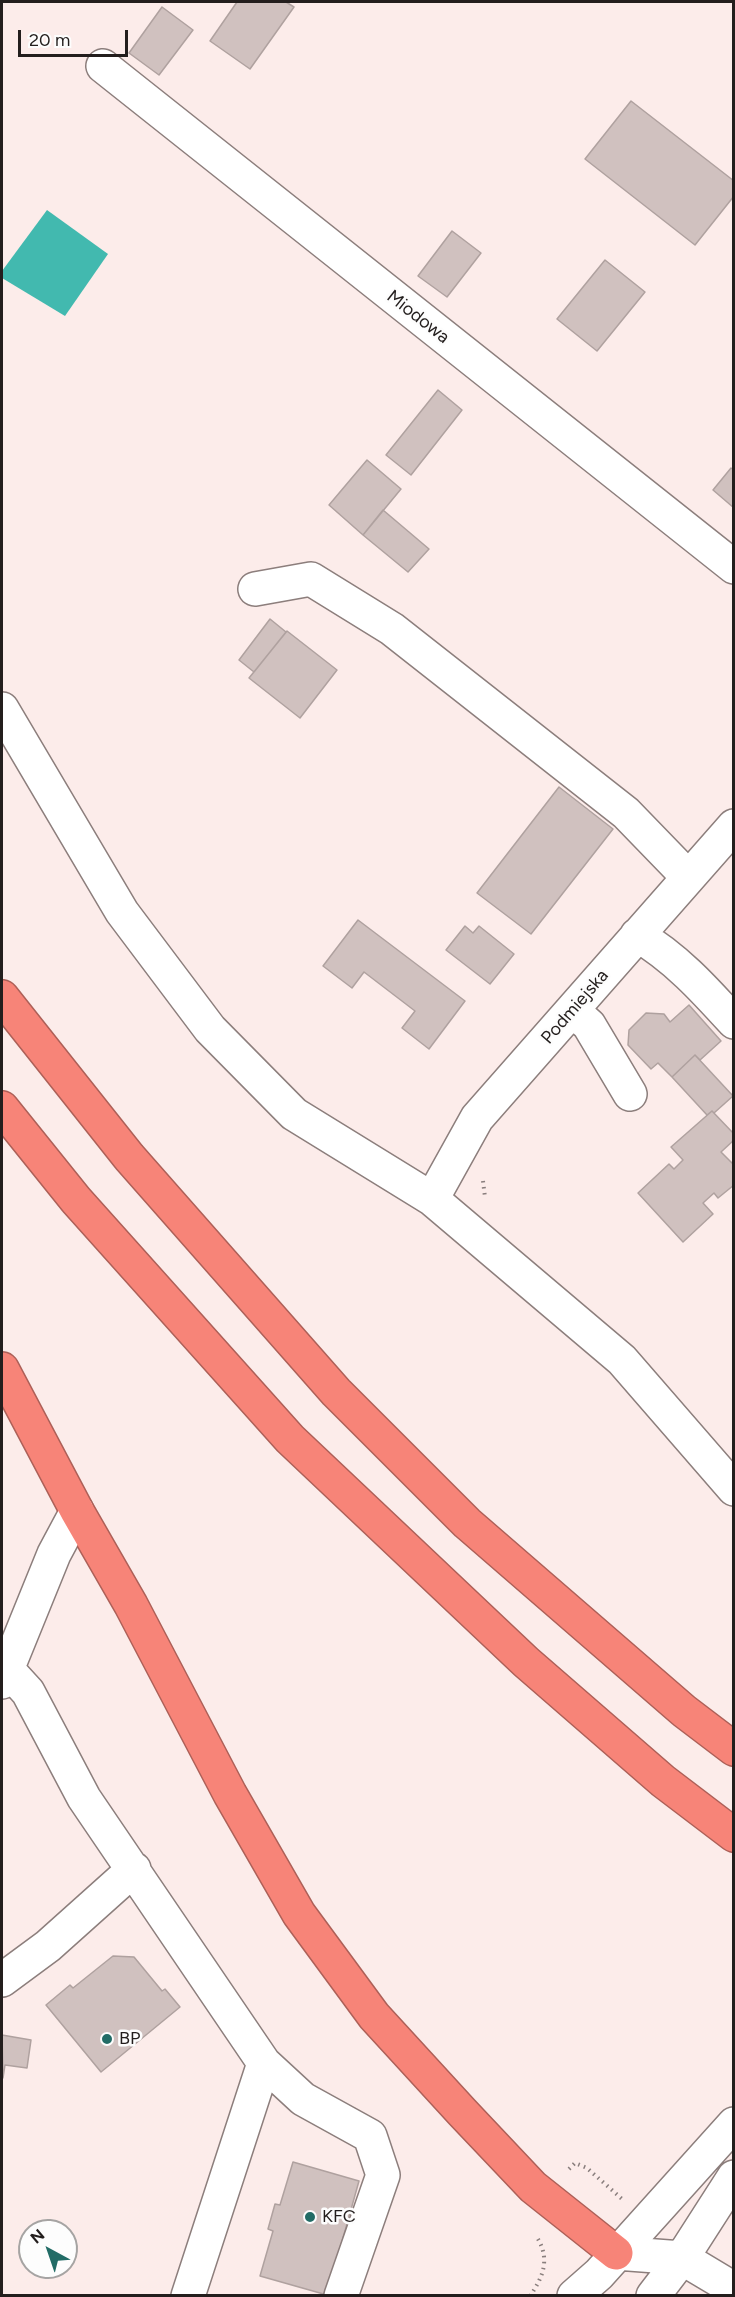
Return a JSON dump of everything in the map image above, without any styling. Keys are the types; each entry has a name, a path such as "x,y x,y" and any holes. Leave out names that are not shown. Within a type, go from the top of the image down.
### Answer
{"highway":[{"path":"2,997 129,1157 336,1392 467,1523 684,1711 734,1749"},
{"path":"2,1108 76,1200 290,1439 526,1662 663,1781 734,1835"},
{"path":"2,1369 77,1511 131,1605 230,1794 299,1914 374,2016 462,2112 533,2187 616,2253"}],"street":[{"name":"Miodowa","path":"103,66 734,567"},
{"path":"255,589 311,579 392,629 626,813 688,877"},
{"path":"2,709 122,912 210,1029 294,1114 432,1199 622,1360 734,1489"},
{"name":"Podmiejska","path":"432,1199 477,1118 734,826"},
{"path":"637,935 658,947 697,982 734,1022"},
{"path":"572,1010 589,1025 630,1094"},
{"path":"77,1511 54,1554 3,1673 28,1692 84,1798 264,2063 303,2099 370,2136 383,2175 340,2295"},
{"path":"2,1980 48,1946 134,1869"},
{"path":"188,2295 264,2063"},
{"path":"574,2295 599,2274 734,2124"},
{"path":"653,2295 682,2258 734,2177"},
{"path":"616,2253 682,2258 734,2289"},
{"path":"616,2253 646,2295"}],"path":[{"path":"483,1175 486,1204"},
{"path":"530,2295 542,2280 545,2252 525,2214 575,2163 587,2168 629,2205"}],"water":[{"path":"47,210 108,254 65,316 2,278 2,271"}],"building":[{"path":"237,2 286,2 294,7 250,69 210,41"},
{"path":"162,7 193,30 159,75 129,53"},
{"path":"631,101 734,181 734,196 695,245 585,159"},
{"path":"452,231 481,253 447,297 418,276"},
{"path":"605,260 645,292 597,351 557,319"},
{"path":"438,390 462,410 411,475 386,455"},
{"path":"367,460 401,489 363,535 329,505"},
{"path":"731,468 734,470 734,508 713,490"},
{"path":"383,510 429,549 408,572 363,535"},
{"path":"270,619 286,632 254,672 239,660"},
{"path":"287,631 337,670 300,718 249,678"},
{"path":"559,787 613,829 531,934 477,893"},
{"path":"358,920 465,1001 429,1049 402,1028 415,1011 364,972 352,988 323,966"},
{"path":"465,926 473,933 479,926 514,954 490,984 446,950"},
{"path":"689,1005 721,1041 700,1060 695,1055 672,1077 658,1063 651,1069 628,1045 629,1030 646,1013 664,1014 670,1022"},
{"path":"695,1055 733,1096 714,1113 712,1111 707,1115 672,1077"},
{"path":"712,1111 734,1134 734,1140 721,1152 734,1165 734,1185 718,1198 714,1193 703,1203 713,1214 683,1242 638,1193 669,1164 674,1169 683,1160 671,1147"},
{"name":"BP","path":"113,1956 134,1957 162,1991 165,1989 180,2007 101,2072 46,2005 70,1985 73,1988"},
{"path":"2,2035 31,2040 27,2068 5,2065 3,2078"},
{"name":"KFC","path":"293,2162 359,2181 327,2295 260,2276 273,2231 268,2229 275,2204 280,2205"}],"place":[{"name":"BP","path":"107,2039"},
{"name":"KFC","path":"310,2217"}]}
